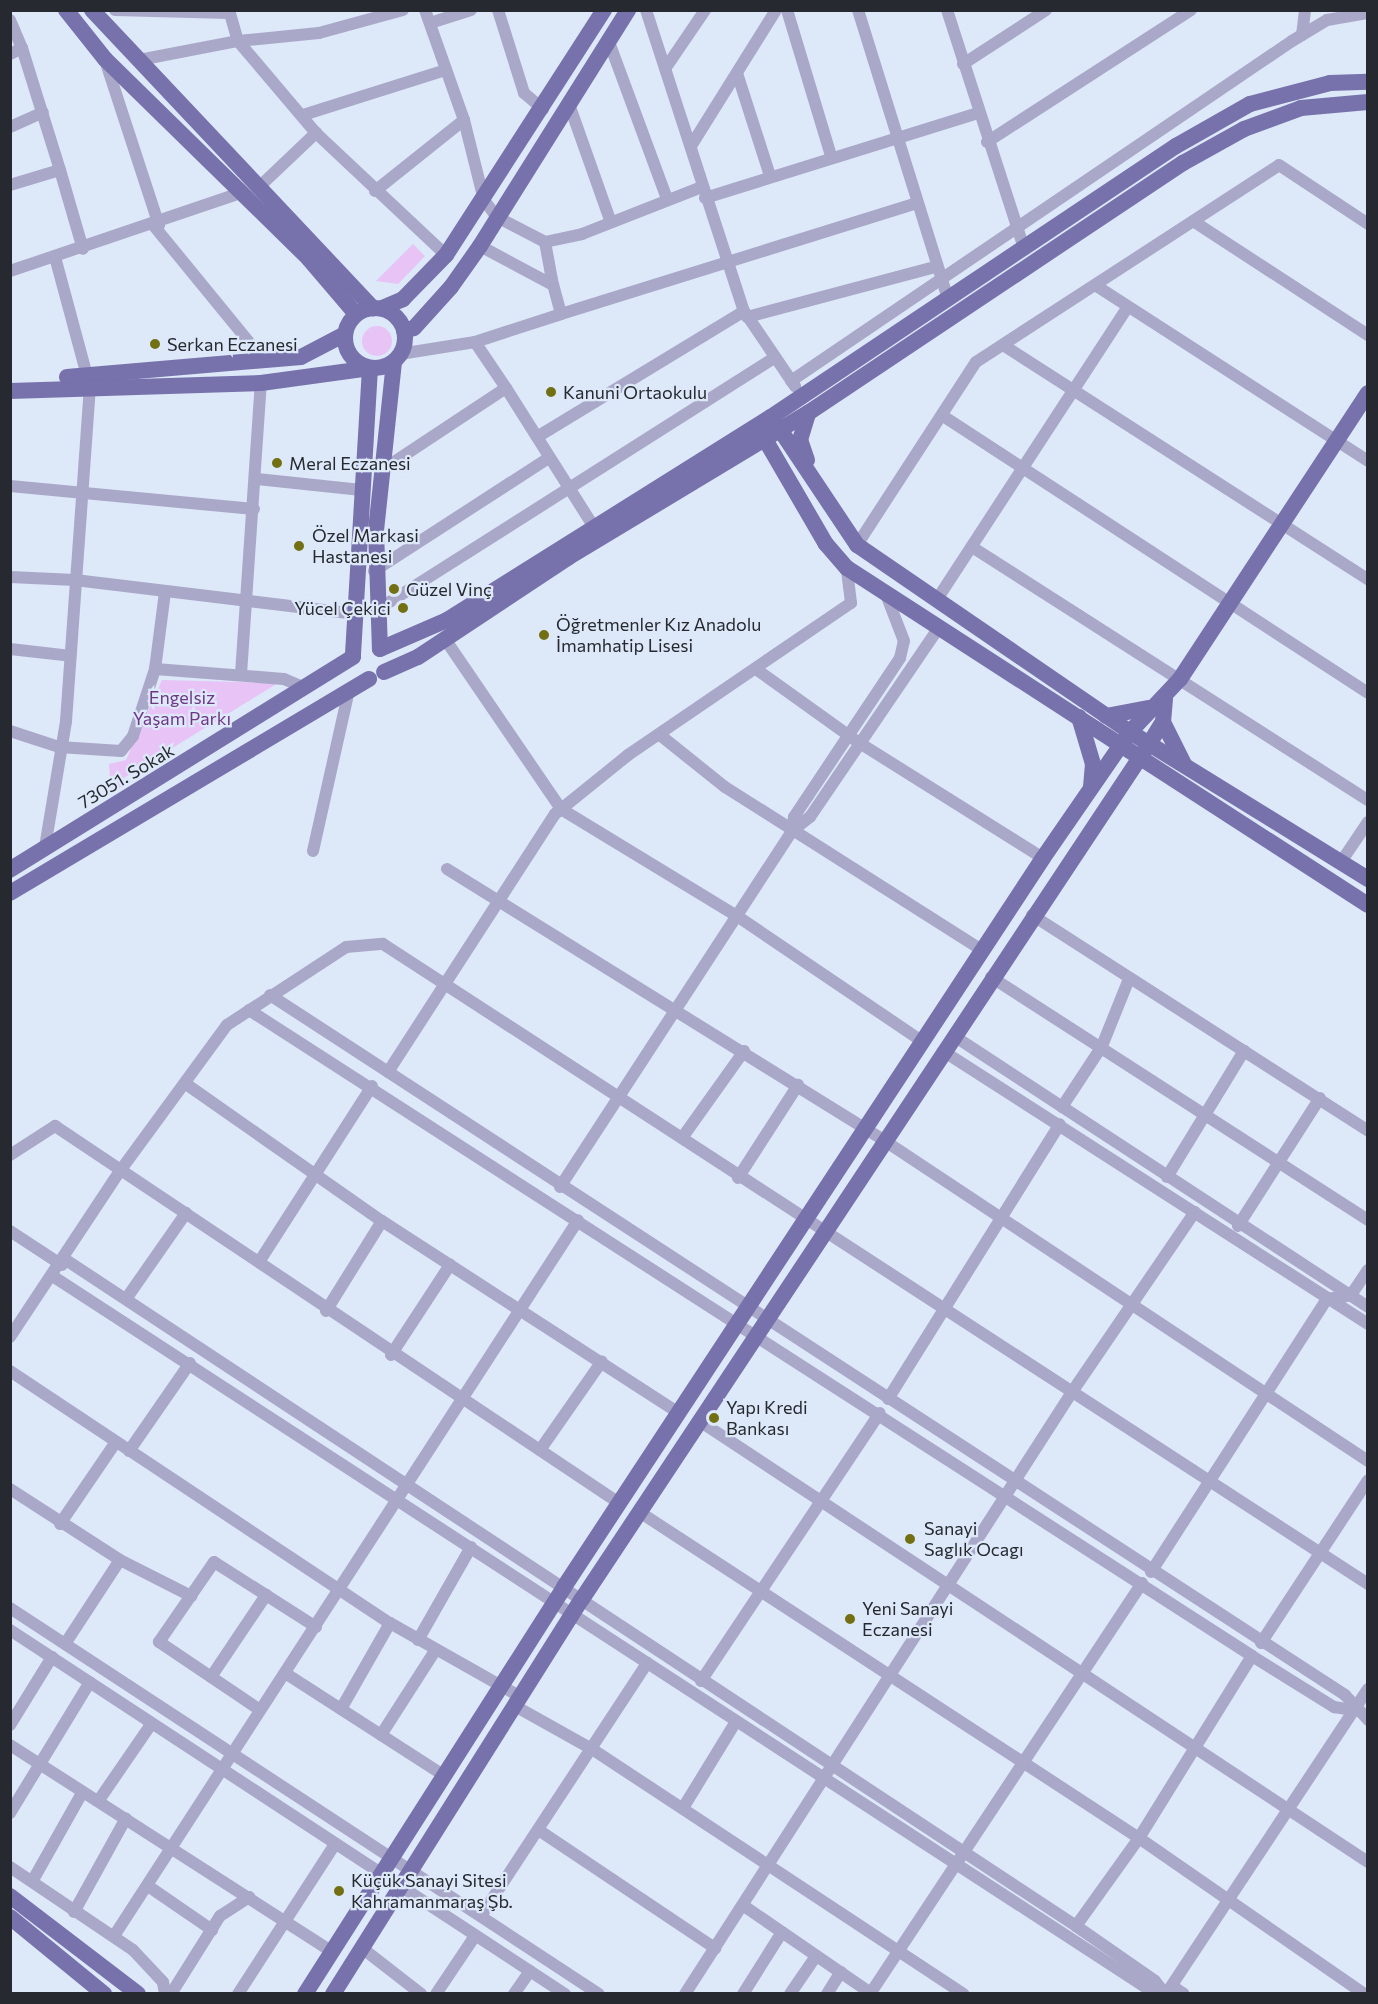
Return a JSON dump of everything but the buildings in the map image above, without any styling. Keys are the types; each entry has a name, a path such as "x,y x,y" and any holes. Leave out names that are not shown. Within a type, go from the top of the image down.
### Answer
{"main road":[{"path":"66,10 105,59 309,259 356,314"},
{"path":"92,10 377,308 396,316 405,331 397,358 374,571 380,649 387,662 376,675"},
{"path":"10,391 263,359 301,357 345,334 356,314 403,299 446,255 543,109 604,10"},
{"path":"405,331 414,328 451,287 480,246 628,10"},
{"path":"739,455 802,397 1024,248 1250,104 1330,83 1368,82"},
{"path":"353,657 362,646 380,649 414,638 594,527 769,428 808,414 1183,163 1244,129 1301,108 1368,102"},
{"path":"345,334 348,352 370,368"},
{"path":"10,380 261,383 370,368 397,358"},
{"path":"370,368 353,616 353,657 355,672 376,675"},
{"path":"1106,716 1149,708 1165,699 1180,679 1278,522 1368,393"},
{"path":"808,414 800,440 828,504"},
{"path":"769,428 828,504 856,545 1106,716 1139,758 1170,780 1368,904"},
{"path":"769,428 808,514"},
{"path":"10,893 129,818 348,695 376,675 445,639 569,557 739,455 750,451 769,460 847,568 887,597 1079,717 1125,739 1149,744 1368,879"},
{"path":"378,613 385,632 414,638"},
{"path":"320,678 345,650 353,616"},
{"name":"73051. Sokak","path":"10,870 353,657"},
{"path":"333,1994 578,1605 701,1422 1032,915 1149,744 1162,722 1165,699"},
{"path":"305,1994 619,1503 1043,858 1149,708"},
{"path":"1079,717 1093,764 1091,787"},
{"path":"1162,722 1184,765"},
{"path":"1104,807 1138,778 1170,780"},
{"path":"10,1896 138,1994"},
{"path":"10,1917 104,1994"}],"street":[{"path":"115,10 229,12 238,41 316,133 446,255"},
{"path":"139,60 238,41 271,41 359,17 403,10"},
{"path":"425,10 464,120 484,200 497,217 545,242 582,234 610,220 667,199 770,176 898,135 978,113"},
{"path":"430,23 471,10"},
{"path":"498,10 524,93 543,109"},
{"path":"646,10 667,66 704,192 746,314 802,397"},
{"path":"667,66 705,10"},
{"path":"691,146 776,10"},
{"path":"787,10 831,156"},
{"path":"858,10 898,135 937,272 948,299"},
{"path":"947,10 987,142 1024,248"},
{"path":"963,64 1046,10"},
{"path":"987,142 1191,10"},
{"path":"1302,35 1305,10"},
{"path":"791,381 937,272 1015,224 1302,35 1327,15 1368,14"},
{"path":"10,20 22,48 43,112 83,249"},
{"path":"609,42 667,199"},
{"path":"10,54 22,48"},
{"path":"105,59 156,225 263,359"},
{"path":"303,116 446,70"},
{"path":"737,73 770,176"},
{"path":"568,104 610,220"},
{"path":"10,127 43,112"},
{"path":"375,190 464,120"},
{"path":"259,187 316,133"},
{"path":"856,545 976,362 1279,165 1368,224"},
{"path":"10,185 60,170"},
{"path":"10,271 156,225 241,193"},
{"path":"397,358 475,342 726,261 917,203"},
{"path":"1193,221 1368,335"},
{"path":"545,242 561,314"},
{"path":"480,246 553,285"},
{"path":"45,847 71,656 89,381 55,257"},
{"path":"537,437 746,314 937,272"},
{"path":"1095,285 1368,461"},
{"path":"936,601 1128,307"},
{"path":"475,342 537,437 568,490 594,527"},
{"path":"1003,345 1368,579"},
{"path":"378,613 774,358"},
{"path":"241,674 255,509 261,383"},
{"path":"385,468 506,388"},
{"path":"942,416 1368,693"},
{"path":"374,571 549,458"},
{"path":"257,479 361,490"},
{"path":"10,486 255,509"},
{"path":"972,547 1368,800"},
{"path":"388,1072 498,899 561,809 660,735 851,603 847,568"},
{"path":"10,577 75,580 353,616"},
{"path":"10,731 59,747 121,751 134,736 155,669 165,592"},
{"path":"560,1186 616,1094 792,831 810,817 900,658 902,629 887,597"},
{"path":"853,739 938,629"},
{"path":"445,639 561,809 737,916 924,1042"},
{"path":"10,649 71,656"},
{"path":"155,669 284,679 305,688"},
{"path":"756,669 853,739 1043,858"},
{"path":"313,851 348,695"},
{"path":"660,735 792,831 983,951"},
{"path":"1341,861 1368,822"},
{"path":"447,869 798,1085 1000,1218 1131,1308 1269,1392 1368,1461"},
{"path":"1032,915 1129,979 1320,1098 1368,1131"},
{"path":"10,1337 64,1262 120,1171 227,1025 346,947 368,945 393,948 616,1094 738,1178 826,1232 942,1310 1368,1584"},
{"path":"991,977 1206,1112 1368,1220"},
{"path":"1062,1107 1102,1046 1129,979"},
{"path":"270,995 560,1186 744,1315 758,1334 1252,1656 1334,1707 1354,1710"},
{"path":"249,1010 372,1086 578,1220 744,1315 767,1319 1151,1572 1345,1695 1354,1710 1368,1720"},
{"path":"954,1036 1238,1226 1368,1307"},
{"path":"682,1138 744,1051"},
{"path":"944,1051 1368,1324"},
{"path":"1167,1177 1244,1051"},
{"path":"186,1083 382,1221 522,1308 679,1413"},
{"path":"738,1178 798,1085"},
{"path":"259,1262 372,1086"},
{"path":"1238,1226 1320,1098"},
{"path":"888,1399 1060,1124"},
{"path":"10,1155 55,1126 259,1262 391,1355 619,1503"},
{"path":"691,1992 716,1948 823,1778 948,1588 1072,1392 1195,1212"},
{"path":"126,1299 186,1213"},
{"path":"114,1936 226,1771 260,1710 316,1627 394,1500 578,1220"},
{"path":"326,1311 382,1221"},
{"path":"10,1231 126,1299 405,1484 560,1594"},
{"path":"391,1355 450,1265"},
{"path":"1151,1572 1327,1299 1351,1295 1368,1270"},
{"path":"54,1277 190,1363 394,1500 471,1547 560,1594 701,1681 1076,1926 1167,1991 1184,1994"},
{"path":"540,1450 602,1361"},
{"path":"129,1451 190,1363"},
{"path":"10,1371 390,1623 435,1651 500,1686 518,1702 964,1994"},
{"path":"701,1681 879,1413"},
{"path":"701,1422 818,1503 1080,1676 1196,1748 1289,1812 1368,1862"},
{"path":"60,1524 116,1442"},
{"path":"1261,1642 1368,1480"},
{"path":"10,1489 60,1524 120,1560 191,1596"},
{"path":"641,1513 1139,1838 1364,1994"},
{"path":"418,1640 471,1547"},
{"path":"65,1644 120,1560"},
{"path":"260,1710 159,1642 214,1562 316,1627"},
{"path":"744,1906 870,1993 965,1855 1021,1761 1142,1583"},
{"path":"211,1677 266,1595"},
{"path":"578,1605 647,1663 735,1723 823,1778 955,1868 1156,1994"},
{"path":"10,1608 599,1994"},
{"path":"341,1709 390,1623"},
{"path":"10,1630 565,1994"},
{"path":"381,1735 435,1651"},
{"path":"1076,1926 1139,1838 1252,1656"},
{"path":"10,1725 52,1657"},
{"path":"480,1916 540,1831 647,1663"},
{"path":"285,1673 445,1776"},
{"path":"10,1813 38,1763 90,1682"},
{"path":"1167,1991 1289,1812 1368,1689"},
{"path":"99,1800 152,1723"},
{"path":"683,1808 735,1723"},
{"path":"10,1745 82,1793 99,1800 249,1897 284,1924 332,1952"},
{"path":"33,1880 82,1793"},
{"path":"74,1912 126,1818"},
{"path":"540,1831 716,1948"},
{"path":"238,1994 335,1844"},
{"path":"10,1867 33,1880 74,1912 114,1936 163,1983 165,1994"},
{"path":"148,1886 212,1930"},
{"path":"171,1994 220,1916 249,1897"},
{"path":"743,1994 782,1932"},
{"path":"436,1994 475,1935"},
{"path":"362,1947 421,1994"},
{"path":"790,1994 816,1956"},
{"path":"514,1994 530,1971"},
{"path":"827,1994 841,1972"}],"green space":[{"path":"413,244 425,256 398,284 376,281"},
{"path":"377,326 388,330 392,341 388,352 377,356 366,352 362,341 366,330"},
{"name":"Engelsiz Yaşam Parkı","path":"162,680 278,683 122,779 123,785 111,793 109,764 126,760"}],"place":[{"name":"Serkan Eczanesi","path":"155,344"},
{"name":"Kanuni Ortaokulu","path":"551,392"},
{"name":"Meral Eczanesi","path":"277,463"},
{"name":"Özel Markasi Hastanesi","path":"299,546"},
{"name":"Güzel Vinç","path":"394,589"},
{"name":"Yücel Çekici","path":"403,608"},
{"name":"Öğretmenler Kız Anadolu İmamhatip Lisesi","path":"544,635"},
{"name":"Yapı Kredi Bankası","path":"714,1418"},
{"name":"Sanayi Saglık Ocagı","path":"910,1539"},
{"name":"Yeni Sanayi Eczanesi","path":"850,1619"},
{"name":"Küçük Sanayi Sitesi Kahramanmaraş Şb.","path":"339,1891"}]}
